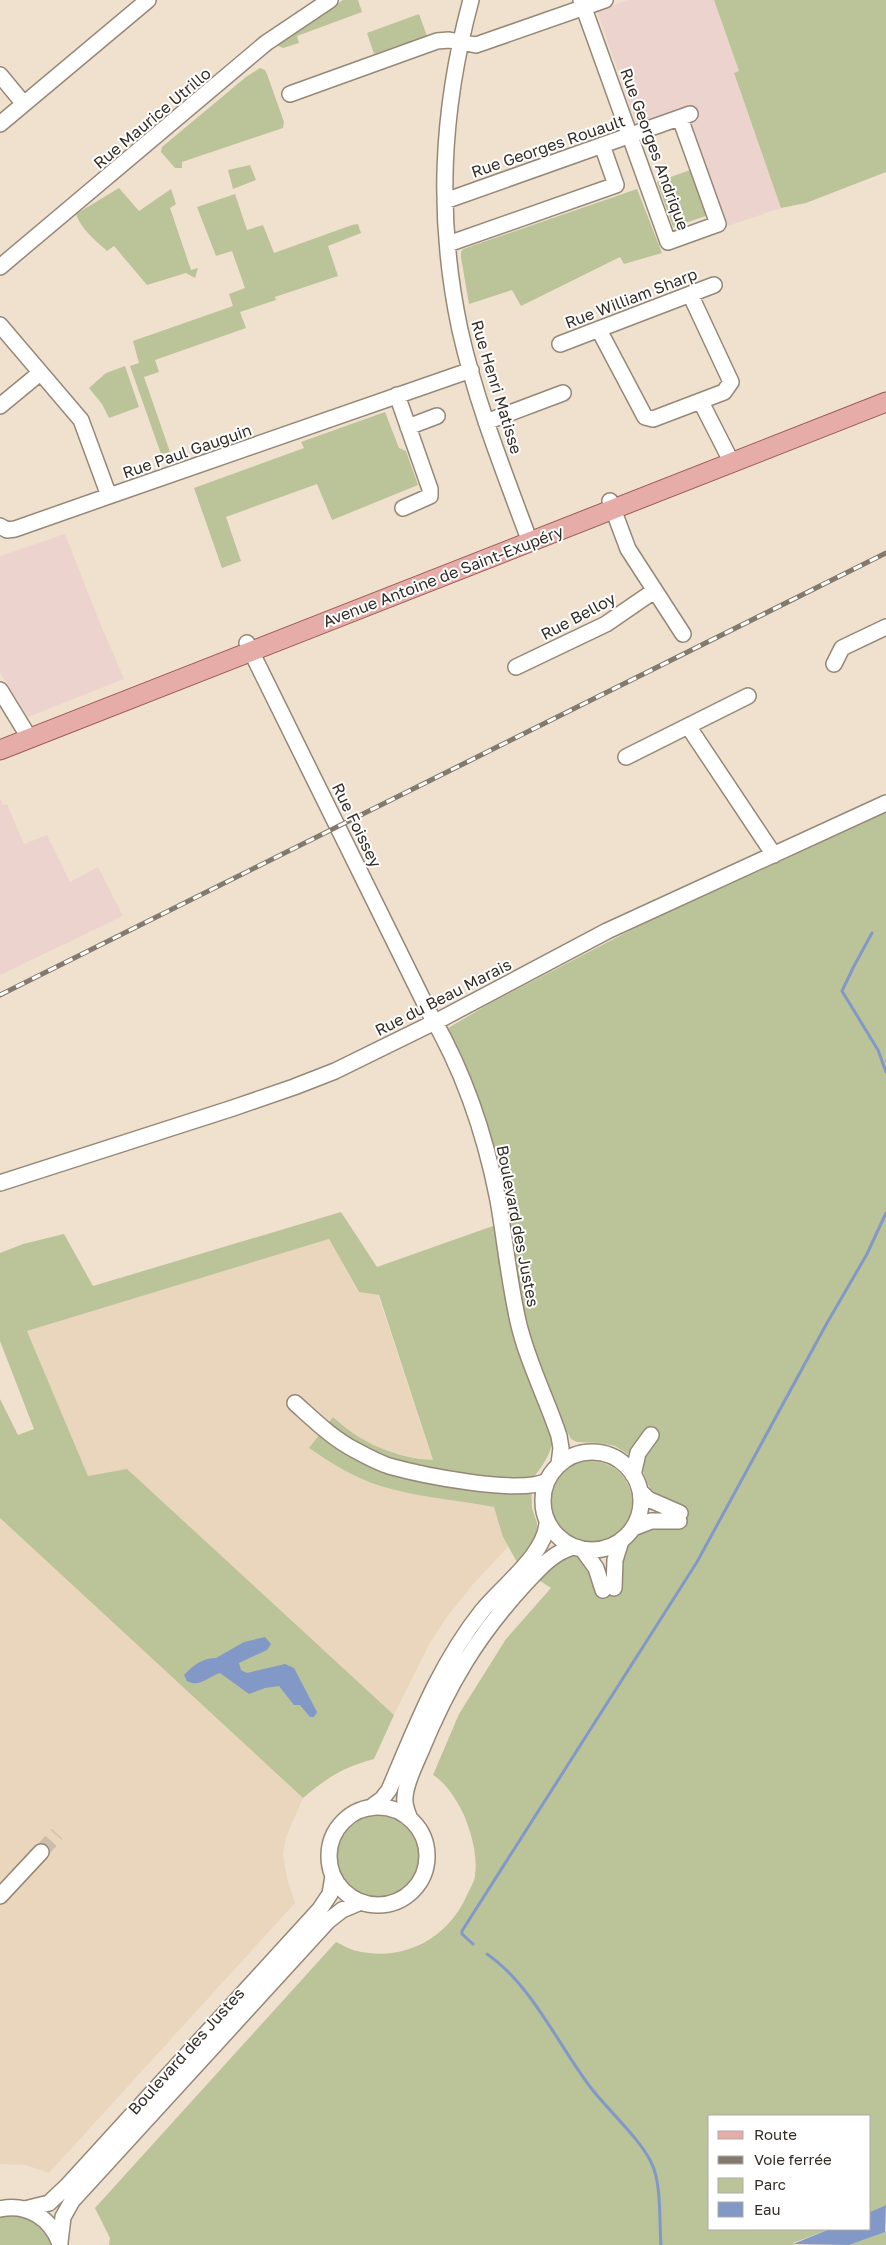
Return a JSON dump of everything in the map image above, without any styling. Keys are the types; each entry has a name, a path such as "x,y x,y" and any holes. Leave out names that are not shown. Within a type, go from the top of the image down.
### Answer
{"main road":[{"name":"Avenue Antoine de Saint-Exupéry","path":"730,459 886,392"},
{"name":"Avenue Antoine de Saint-Exupéry","path":"0,750 27,735 249,647 730,459 886,402"},
{"name":"Avenue Antoine de Saint-Exupéry","path":"0,740 27,735"}],"street":[{"path":"2,120 24,104 148,0"},
{"name":"Rue Maurice Utrillo","path":"0,268 266,43 330,0"},
{"name":"Rue Henri Matisse","path":"471,0 460,42 448,111 445,200 448,244 457,312 470,370 486,422 528,538"},
{"path":"290,94 437,41 448,40 472,45 481,44 583,4 605,0"},
{"name":"Rue Georges Andrique","path":"583,4 668,242 718,224 695,161 685,116"},
{"path":"0,75 24,104"},
{"name":"Rue Georges Rouault","path":"445,200 685,116"},
{"path":"448,244 616,184 602,145"},
{"name":"Rue William Sharp","path":"560,344 714,285"},
{"path":"599,330 645,417 653,419 701,402 728,390 730,378 690,294"},
{"name":"Rue Paul Gauguin","path":"0,324 83,424 109,496 470,370"},
{"path":"0,406 40,373"},
{"path":"486,422 563,393"},
{"path":"397,395 430,489 430,496 403,508"},
{"path":"701,402 730,459"},
{"path":"408,427 437,416"},
{"path":"0,526 8,530 15,529 109,496"},
{"path":"611,505 628,549 683,634"},
{"name":"Rue Belloy","path":"516,667 606,624 654,591"},
{"path":"834,664 842,648 886,627"},
{"name":"Rue Foissey","path":"249,647 435,1022"},
{"path":"0,690 27,735"},
{"path":"626,757 748,696"},
{"path":"688,726 774,855"},
{"name":"Rue du Beau Marais","path":"0,1183 294,1087 349,1064 435,1022 607,931 886,803"},
{"name":"Boulevard des Justes","path":"435,1022 457,1066 480,1128 494,1180 522,1336 560,1441 559,1464"},
{"path":"295,1403 333,1436 371,1458 409,1470 491,1485 529,1496 545,1516 558,1537 578,1548 596,1568 609,1589 621,1541"},
{"name":"Boulevard des Justes","path":"550,1411 567,1439 580,1448 592,1452"},
{"path":"613,1457 631,1451 650,1435 638,1453 633,1475"},
{"path":"633,1528 651,1522 680,1517 648,1499 640,1491 633,1475 625,1465 613,1457 592,1452 576,1455 559,1464 547,1481 543,1496 545,1534 537,1550 490,1601 455,1649 425,1704 389,1790 382,1799 370,1808 348,1818 334,1835 329,1857 333,1876 344,1892 361,1902 378,1905 394,1902 409,1894 420,1881 426,1865 426,1848 420,1832 410,1819 405,1803 409,1781 437,1712 465,1660 495,1618 556,1554 578,1548 605,1549 621,1541 633,1528 640,1511 640,1491"},
{"path":"491,1485 528,1487 547,1481"},
{"path":"370,1808 393,1810 410,1819"},
{"path":"0,1896 41,1852"},
{"name":"Boulevard des Justes","path":"25,2209 49,2203 62,2191 320,1910 330,1894 333,1876"},
{"name":"Boulevard des Justes","path":"60,2244 63,2217 72,2201 328,1921 342,1910 361,1902"},
{"path":"0,2209 15,2207 37,2214 47,2221 60,2244"}],"shaded area":[{"path":"628,0 714,0 739,71 734,74 781,208 724,227 685,110 641,124 635,121 597,11"},
{"path":"65,534 124,679 28,717 0,673 0,556"},
{"path":"0,798 3,805 7,804 24,844 47,835 70,882 98,867 123,916 0,975"},
{"path":"329,1239 358,1292 378,1295 433,1461 387,1452 344,1427 333,1417 310,1448 351,1474 378,1486 494,1507 508,1547 474,1583 446,1618 429,1645 394,1715 127,1470 88,1476 27,1331"},
{"path":"0,1518 303,1798 286,1837 283,1854 287,1878 295,1903 49,2173 26,2165 0,2164"}],"green space":[{"path":"343,0 358,0 362,12 297,36 299,43 283,48 278,46 281,41"},
{"path":"714,0 886,0 886,172 806,203 781,208 734,73 739,71"},
{"path":"419,14 427,36 374,54 367,33"},
{"path":"260,68 265,70 267,74 284,122 283,128 182,162 182,168 175,168 161,152 162,147 246,77"},
{"path":"250,165 256,180 233,189 228,170"},
{"path":"693,169 709,215 673,227 657,182"},
{"path":"119,188 139,211 171,189 176,204 170,208 191,270 198,268 195,278 186,273 147,285 114,246 107,251 85,229 76,214"},
{"path":"637,189 662,253 624,264 620,257 521,306 512,290 469,304 461,257 463,249"},
{"path":"235,194 247,230 263,225 274,253 352,225 358,224 361,233 328,246 338,276 275,297 276,300 240,312 246,328 155,360 159,372 144,377 170,452 161,454 130,366 139,363 133,341 233,306 229,294 245,288 232,251 216,256 197,207"},
{"path":"125,366 139,407 109,418 102,404 89,388 106,373"},
{"path":"385,412 399,448 406,451 418,485 332,520 317,484 226,517 241,561 222,568 194,488 304,448 301,442"},
{"path":"886,808 886,2205 871,2212 871,2115 708,2115 708,2230 827,2230 793,2243 794,2245 109,2245 110,2238 95,2208 336,1942 349,1949 374,1954 407,1950 422,1944 435,1935 458,1912 473,1884 476,1868 475,1851 463,1813 454,1797 438,1778 433,1775 459,1714 506,1639 551,1588 537,1579 560,1560 574,1556 581,1557 591,1569 598,1596 620,1591 623,1551 639,1533 650,1527 681,1529 684,1509 658,1497 650,1488 640,1462 615,1446 577,1442 571,1439 558,1414 553,1442 548,1456 531,1480 532,1508 537,1523 536,1544 517,1562 503,1537 494,1507 423,1496 380,1486 343,1470 309,1448 333,1417 355,1434 379,1448 405,1456 433,1460 379,1295 359,1292 329,1239 27,1331 88,1476 127,1469 394,1715 374,1759 336,1774 303,1798 0,1518 0,1399 18,1435 34,1429 0,1341 0,1253 23,1244 64,1234 93,1286 341,1212 377,1267 507,1221 468,1076 448,1028 489,1004 681,904"},
{"path":"591,1461 607,1464 620,1473 629,1486 632,1502 629,1518 620,1531 607,1540 591,1543 575,1540 562,1531 553,1518 550,1502 553,1486 562,1473 575,1464"},
{"path":"378,1816 394,1819 407,1828 416,1841 419,1857 416,1873 407,1886 394,1895 378,1898 362,1895 349,1886 340,1873 337,1857 340,1841 349,1828 362,1819"},
{"path":"12,2216 36,2224 45,2233 51,2245 0,2245 0,2217"},
{"path":"886,2231 886,2245 849,2245"}],"water":[{"path":"265,1637 271,1644 267,1650 239,1663 241,1670 247,1673 285,1664 294,1668 317,1712 314,1717 310,1717 300,1705 294,1705 279,1686 265,1688 249,1694 220,1673 200,1683 187,1681 184,1675 198,1663 216,1658 244,1642"},
{"path":"886,2205 885,2232 849,2245 793,2244 828,2230 871,2230 871,2212"}],"waterway":[{"path":"872,933 842,991 878,1050 886,1072"},
{"path":"473,1944 462,1934 462,1931 697,1562 827,1323 867,1254 886,1213"},
{"path":"487,1954 518,1982 544,2016 591,2088 632,2134 646,2153 655,2171 657,2181 661,2245"}],"tunnel":[{"path":"41,1852 57,1834"}],"railway":[{"path":"0,995 886,553"}]}
